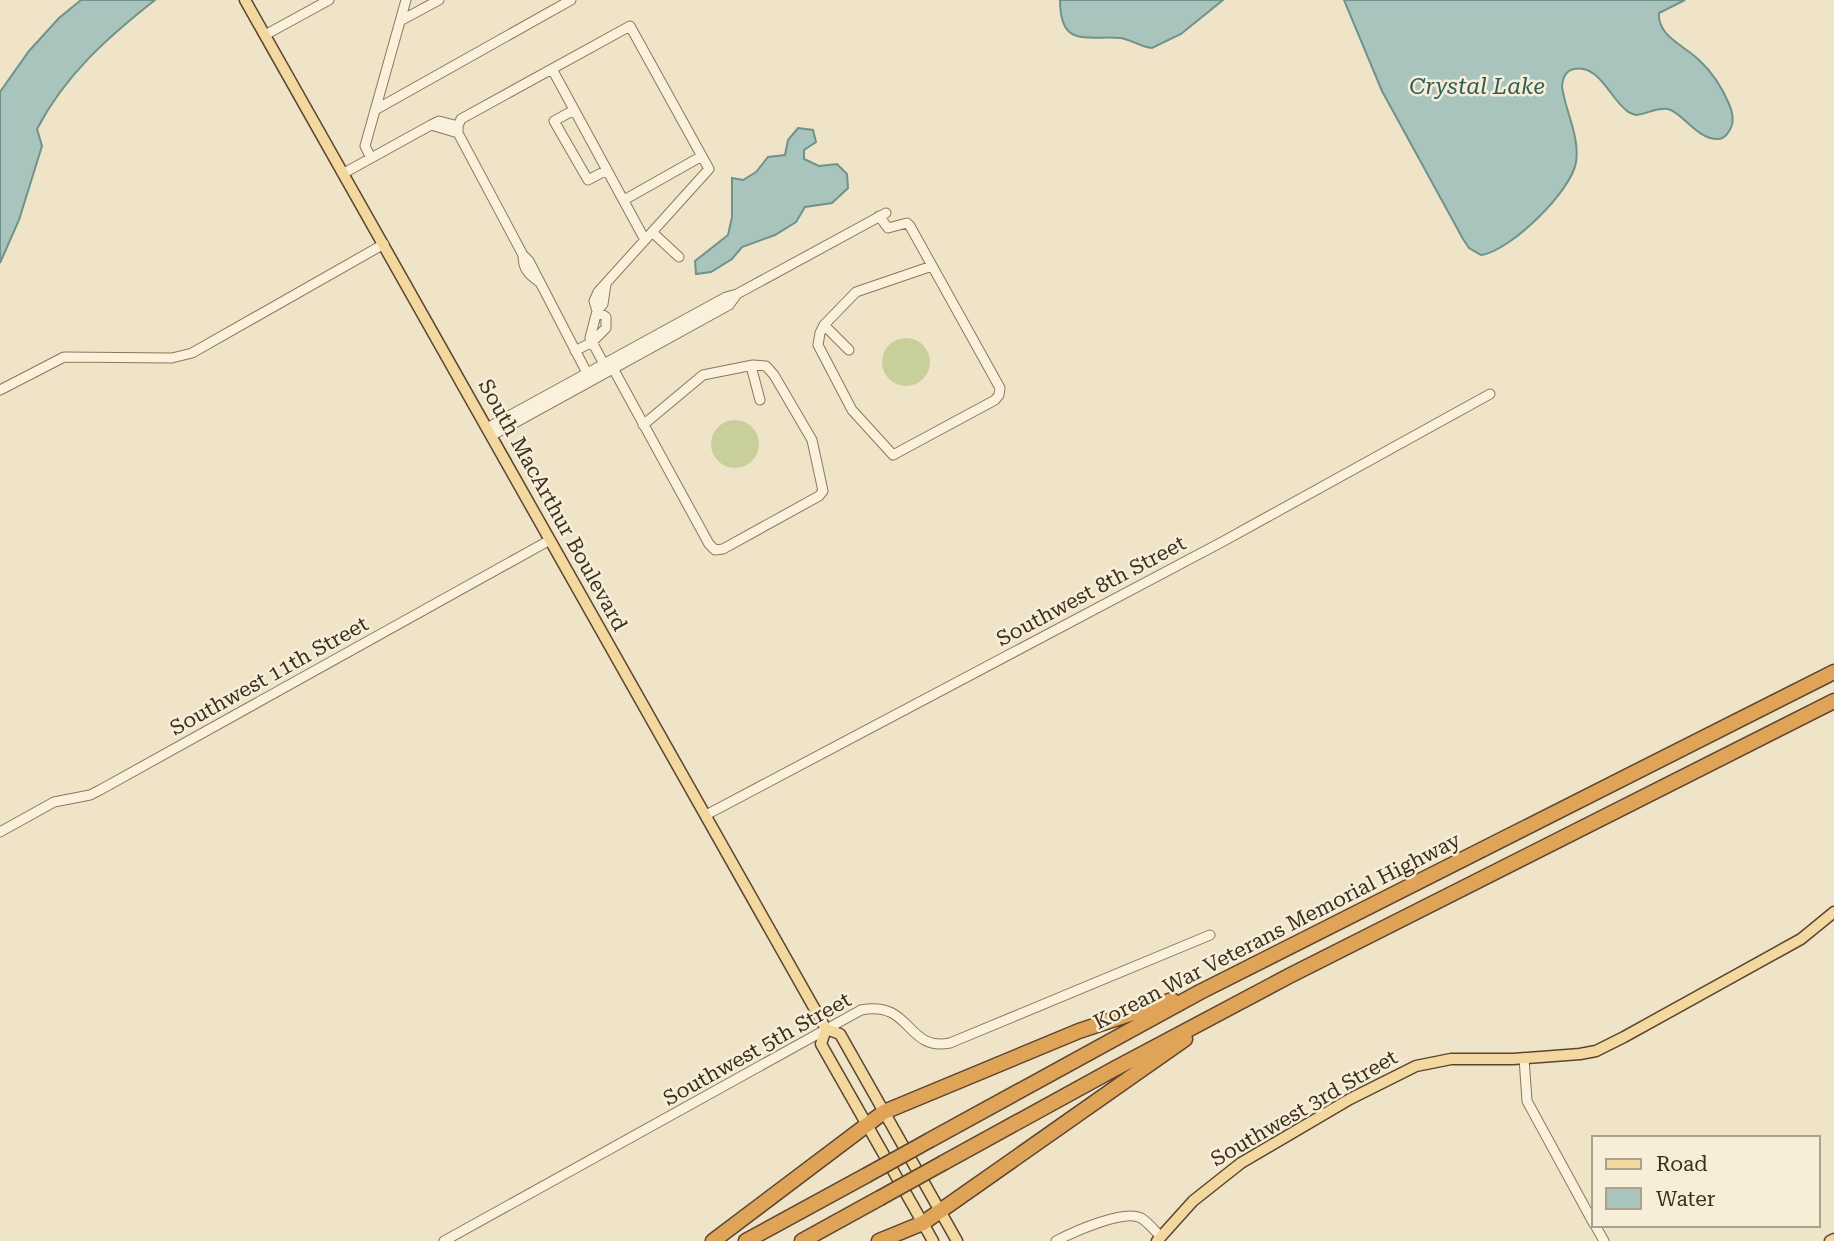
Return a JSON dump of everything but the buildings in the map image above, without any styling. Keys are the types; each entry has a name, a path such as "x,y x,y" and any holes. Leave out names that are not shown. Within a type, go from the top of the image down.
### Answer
{"highway":[{"name":"Korean War Veterans Memorial Highway","path":"746,1241 1200,992 1834,672"},
{"path":"802,1241 1219,1012 1834,701"},
{"path":"713,1241 884,1112 1079,1031 1200,992"},
{"path":"880,1241 923,1223 940,1212 1123,1080 1167,1052 1219,1012"}],"main road":[{"name":"South MacArthur Boulevard","path":"245,0 826,1029 840,1034 957,1241"},
{"name":"Southwest 3rd Street","path":"1159,1239 1193,1200 1241,1163 1350,1099 1416,1066 1451,1059 1580,1054 1610,1044 1801,939 1834,912"},
{"name":"South MacArthur Boulevard","path":"826,1029 821,1044 933,1241"}],"street":[{"path":"265,35 329,0"},
{"path":"371,158 365,146 406,0"},
{"path":"400,21 439,0"},
{"path":"375,110 572,0"},
{"path":"587,373 537,281 527,273 523,265 523,255 458,130 461,119 630,26 709,169 607,282 603,304 597,311 590,338 643,425 709,544 715,550 723,549 819,496 823,486 811,440 771,370 758,364 703,375 643,425"},
{"path":"552,69 624,200 649,236 680,257"},
{"path":"574,110 554,121 588,180 607,170"},
{"path":"344,173 431,125 458,130"},
{"path":"624,200 702,156"},
{"path":"489,432 608,366 729,305 737,294 883,214 888,228 906,223 910,226 1000,388 995,400 893,455 852,410 818,345 820,333 824,325 856,292 932,266"},
{"path":"0,390 64,357 172,358 192,353 384,244"},
{"path":"824,325 849,350"},
{"path":"575,351 592,342"},
{"path":"489,432 587,373 608,366"},
{"path":"751,366 760,400"},
{"name":"Southwest 8th Street","path":"706,815 1222,542 1490,394"},
{"name":"Southwest 11th Street","path":"0,832 54,802 90,795 100,790 550,540"},
{"name":"Southwest 5th Street","path":"444,1241 862,1010 877,1008 893,1012 923,1040 950,1043 1210,935"},
{"path":"1524,1058 1527,1101 1592,1219"},
{"path":"1056,1241 1077,1230 1132,1214 1143,1219 1159,1239"}],"green space":[{"path":"906,338 915,339 923,345 929,353 929,371 923,379 915,385 906,386 897,385 889,379 883,371 882,362 883,353 889,345 897,339"},
{"path":"735,420 744,421 752,427 758,435 758,453 752,461 744,467 735,468 726,467 718,461 712,453 711,444 712,435 718,427 726,421"}],"water":[{"path":"81,0 155,0 89,58 48,109 37,129 42,146 19,220 0,263 0,92 29,51 59,18"},
{"path":"1060,0 1223,0 1181,34 1152,48 1121,38 1087,38 1070,33 1061,16"},
{"name":"Crystal Lake","path":"1344,0 1685,0 1659,13 1662,28 1699,60 1716,80 1731,109 1732,125 1725,136 1718,139 1703,135 1668,109 1636,115 1620,105 1603,83 1590,72 1583,69 1568,71 1562,86 1576,143 1576,162 1572,174 1538,218 1507,243 1481,255 1469,248 1463,239 1382,91"},
{"path":"798,128 813,130 816,142 804,150 804,159 819,166 837,164 847,174 848,188 832,203 805,207 796,222 775,235 742,247 732,259 711,272 696,274 695,261 728,235 732,217 732,178 743,180 756,172 768,157 785,155 788,140"}]}
